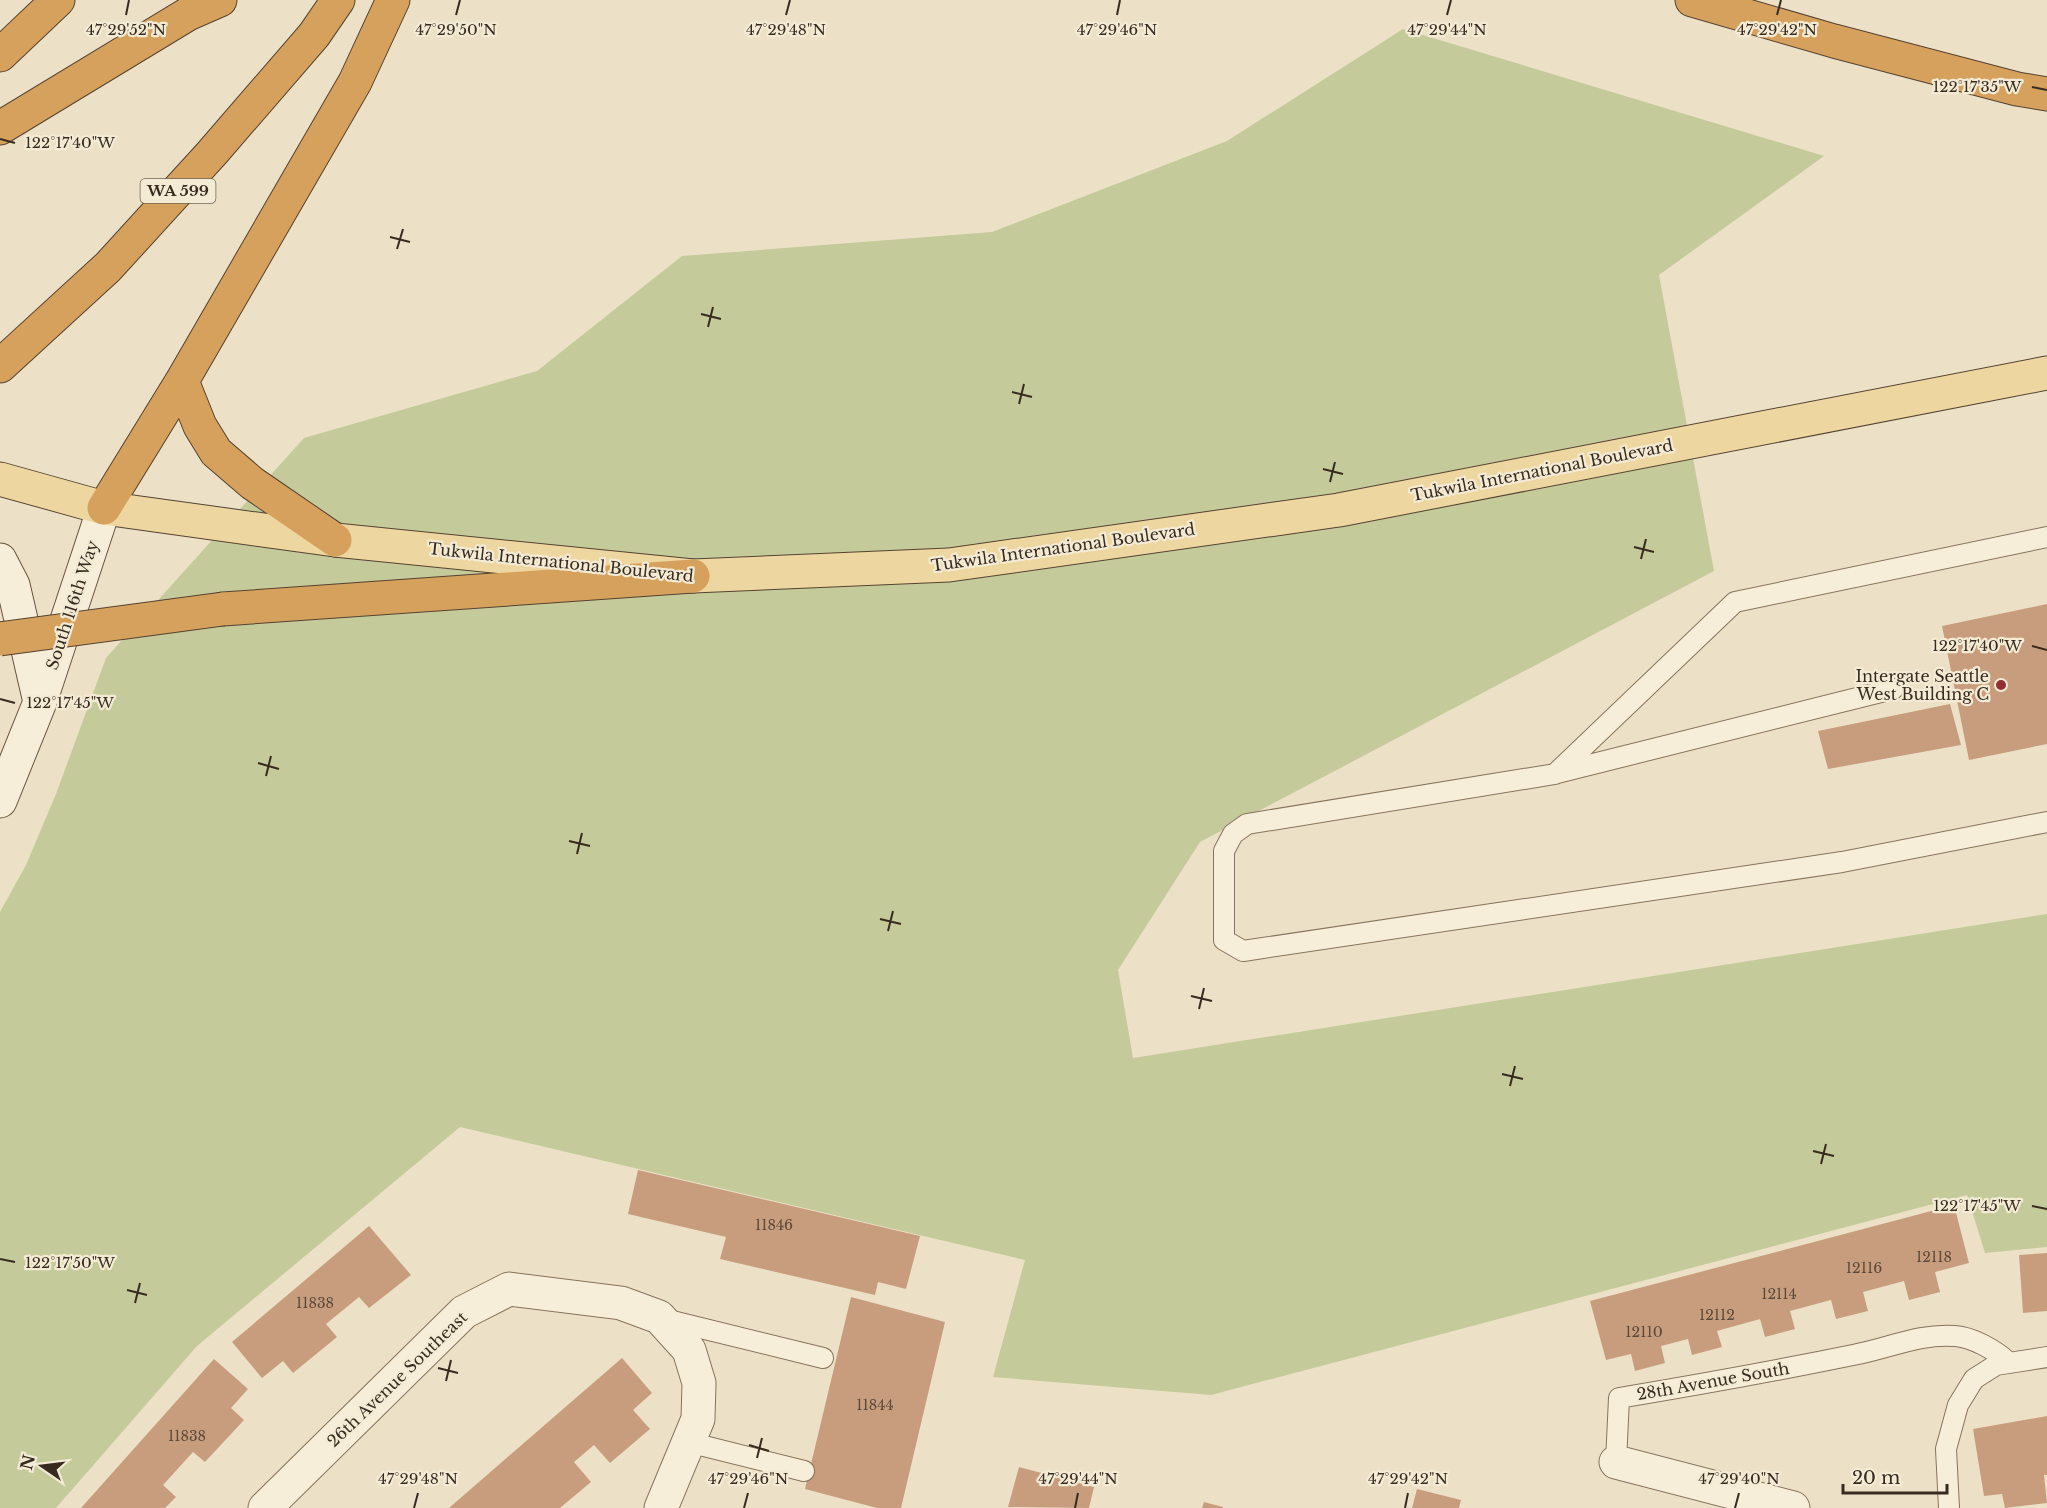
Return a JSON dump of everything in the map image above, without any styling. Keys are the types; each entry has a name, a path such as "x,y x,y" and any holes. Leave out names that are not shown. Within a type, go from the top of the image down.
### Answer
{"highway":[{"path":"0,55 58,0"},
{"path":"0,128 188,14 220,0"},
{"name":"WA 599","path":"0,366 108,267 212,153 314,34 338,0"},
{"path":"104,508 182,381 355,82 393,0"},
{"path":"1692,0 1834,41 2017,89 2047,94"},
{"path":"182,381 200,426 216,452 252,483 335,540"},
{"path":"0,639 223,609 693,576"}],"main road":[{"name":"Tukwila International Boulevard","path":"0,479 104,508 335,540 693,576 949,565 1339,510 2047,373"}],"street":[{"name":"South 116th Way","path":"0,801 40,702 104,508"},
{"path":"0,561 13,585 40,702"},
{"name":"26th Avenue Southeast","path":"264,1508 464,1312 509,1289 621,1303 659,1317 689,1350 699,1383 698,1419 661,1508"},
{"name":"28th Avenue South","path":"1616,1462 1793,1508"}],"lane":[{"path":"1555,774 1735,602 2047,537"},
{"path":"1893,689 1555,774 1247,825 1233,834 1224,851 1224,940 1243,951 1842,862 2047,822"},
{"path":"659,1317 823,1358"},
{"name":"28th Avenue South","path":"1616,1462 1619,1398 1744,1377 1871,1352 1929,1337 1957,1336 1995,1350 2007,1361"},
{"path":"1949,1508 1946,1449 1958,1406 1974,1379 2007,1361 2047,1357"},
{"path":"688,1442 804,1471"}],"green space":[{"path":"1403,29 1824,156 1659,275 1714,571 1200,842 1118,970 1133,1058 2047,914 2047,1247 1985,1253 1967,1195 1211,1395 993,1377 1025,1260 460,1127 197,1346 56,1508 0,1508 0,912 26,865 56,794 106,658 304,438 537,371 682,256 992,232 1227,141"}],"building":[{"name":"Intergate Seattle West Building C","path":"2047,604 2047,744 1969,760 1942,626"},
{"path":"1950,704 1961,745 1828,769 1818,731"},
{"path":"638,1170 920,1236 906,1289 878,1282 875,1295 720,1259 726,1237 628,1214"},
{"path":"1954,1205 1969,1263 1935,1272 1940,1292 1909,1300 1904,1281 1863,1292 1868,1311 1836,1319 1831,1300 1790,1311 1795,1329 1765,1337 1760,1319 1717,1331 1722,1347 1692,1355 1688,1339 1661,1346 1665,1363 1635,1371 1631,1354 1606,1360 1590,1301"},
{"path":"369,1226 411,1275 369,1308 359,1297 326,1324 337,1337 293,1373 283,1361 262,1378 232,1342"},
{"path":"2047,1253 2047,1311 2023,1313 2019,1255"},
{"path":"851,1297 945,1322 901,1508 877,1508 805,1489"},
{"path":"622,1358 652,1393 633,1410 650,1429 610,1463 594,1445 574,1462 591,1482 560,1508 449,1508"},
{"path":"214,1359 248,1389 231,1408 244,1420 205,1462 193,1452 163,1485 176,1497 165,1508 81,1508"},
{"path":"2047,1416 2047,1475 2044,1475 2047,1503 2005,1508 2002,1494 1984,1496 1973,1429"},
{"path":"1019,1467 1094,1487 1089,1508 1008,1507"},
{"path":"1417,1489 1461,1500 1459,1508 1412,1508"},
{"path":"1204,1502 1223,1507 1223,1508 1202,1508"}],"place":[{"name":"Intergate Seattle West Building C","path":"2001,685"}]}
